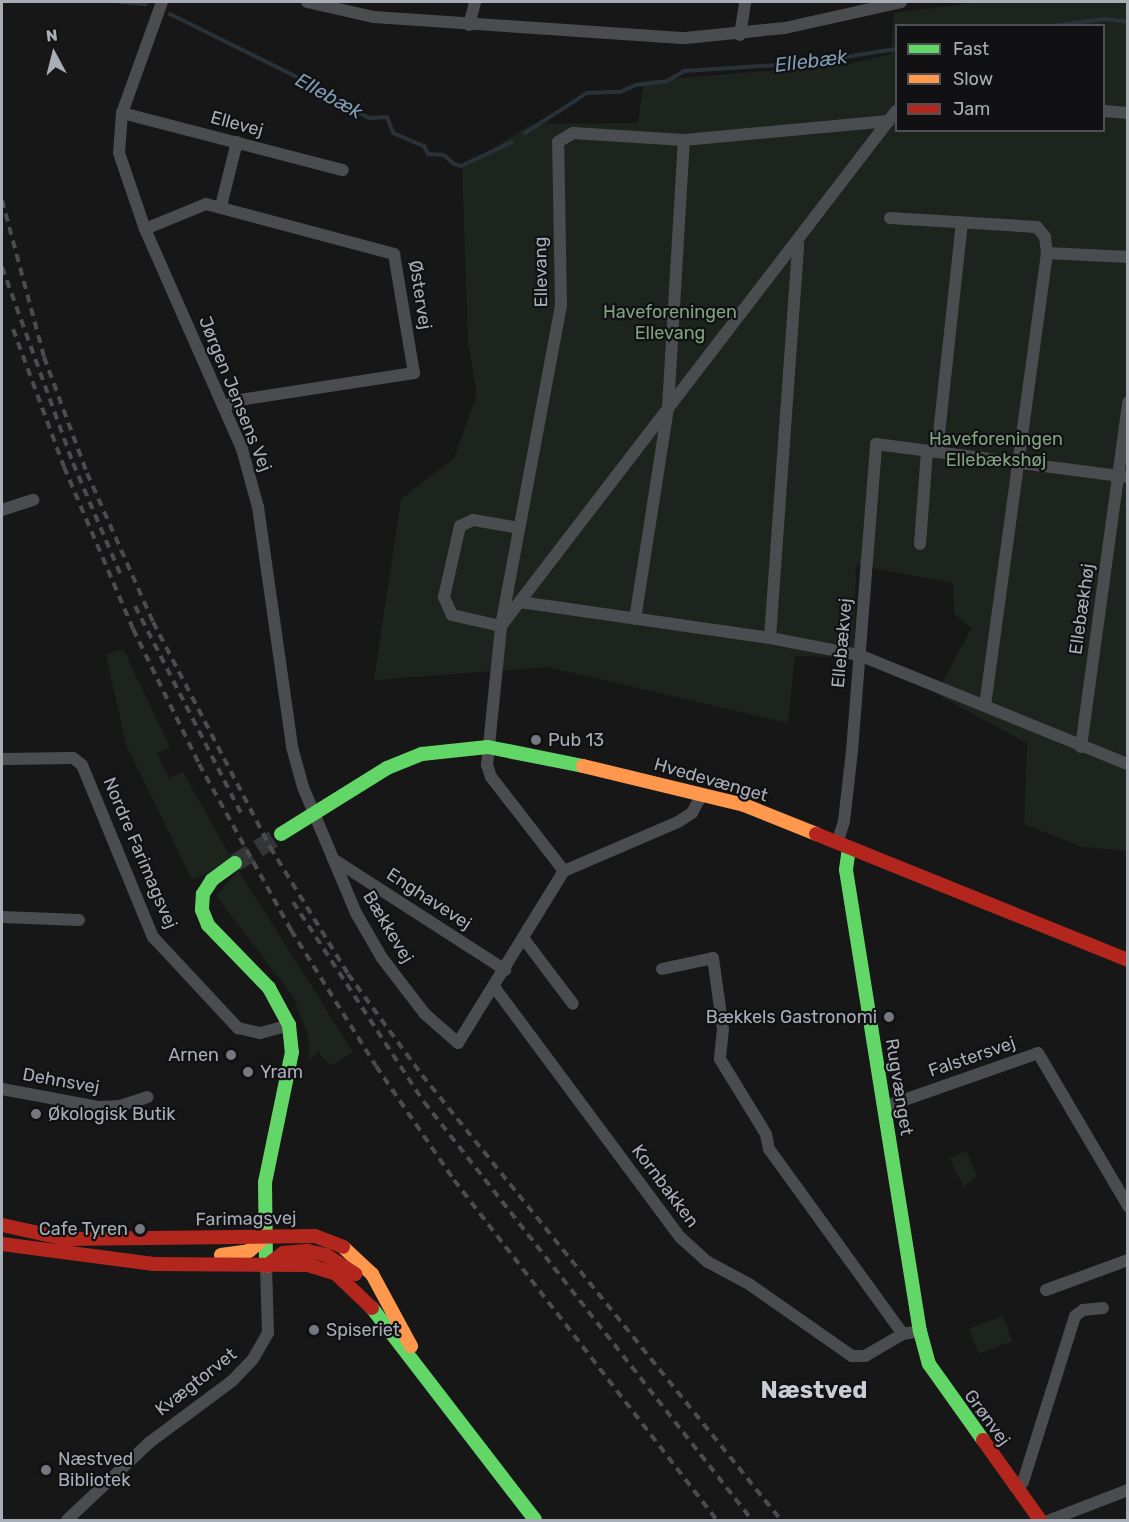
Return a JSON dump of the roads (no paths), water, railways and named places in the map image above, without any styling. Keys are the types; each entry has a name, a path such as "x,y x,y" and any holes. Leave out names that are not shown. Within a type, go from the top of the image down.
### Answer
{"street":[{"name":"Jørgen Jensens Vej","path":"162,2 122,113 119,153 145,229 242,449 258,507 292,747 313,813"},
{"path":"307,2 374,17 685,38 740,34 901,2"},
{"path":"469,25 475,2"},
{"path":"740,34 745,2"},
{"path":"1105,111 1128,113"},
{"name":"Ellevej","path":"122,113 343,170"},
{"name":"Ellevang","path":"564,871 491,777 488,747 501,626 561,306 558,142 573,133 684,140 893,116"},
{"name":"Ellevang","path":"501,626 668,408 798,245 893,116"},
{"name":"Ellevang","path":"635,619 668,408 684,140"},
{"path":"221,206 237,142"},
{"name":"Østervej","path":"145,229 192,207 221,206 394,254 414,373 240,400 223,407"},
{"path":"890,218 1037,227 1045,237 1047,253 985,706"},
{"path":"920,544 962,223"},
{"path":"770,638 798,245"},
{"path":"1047,253 1128,257"},
{"name":"Ellebækhøj","path":"1081,747 1123,476 1128,402"},
{"name":"Ellebækvej","path":"843,846 876,444 932,452"},
{"path":"932,452 1123,476"},
{"path":"2,510 33,500"},
{"path":"501,626 452,615 444,597 460,526 465,521 519,528"},
{"path":"520,602 770,638 860,655 1081,747 1128,764"},
{"name":"Hvedevænget","path":"281,834 387,768 413,758 488,747 522,751 744,805 1128,960"},
{"name":"Nordre Farimagsvej","path":"2,759 73,758 82,765 153,937 238,1028 260,1033 289,1025"},
{"path":"495,988 564,871 678,822 692,813 702,794"},
{"name":"Bækkevej","path":"313,813 356,914 382,958 424,1014 458,1043 495,988"},
{"name":"Rugvænget","path":"843,846 920,1331"},
{"name":"Enghavevej","path":"333,860 505,970"},
{"path":"110,1257 239,1254 256,1247 266,1236 265,1182 292,1052 289,1025 269,988 208,925 202,910 203,894 212,880 235,863"},
{"path":"2,917 79,920"},
{"path":"524,939 573,1004"},
{"path":"662,969 713,958 723,1029 720,1059 766,1134 769,1149 903,1334"},
{"name":"Kornbakken","path":"495,988 681,1238 708,1262 749,1284 852,1356 866,1356 903,1334 920,1331"},
{"name":"Falstersvej","path":"884,1107 1038,1053 1128,1206"},
{"name":"Dehnsvej","path":"2,1089 99,1107 120,1106 148,1097"},
{"name":"Farimagsvej","path":"2,1225 66,1239 315,1236 337,1243 364,1265 393,1308 422,1370"},
{"name":"Kvægtorvet","path":"67,1521 150,1442 232,1381 253,1359 268,1333 266,1236"},
{"name":"Farimagsvej","path":"2,1244 154,1264 308,1265 335,1273 357,1290 422,1370 535,1521"},
{"path":"266,1266 293,1251 326,1255 352,1270 393,1308"},
{"path":"1046,1290 1128,1260"},
{"path":"1015,1487 1023,1482 1075,1316 1083,1310 1103,1308"},
{"name":"Grønvej","path":"920,1331 929,1364 1040,1521"},
{"path":"1050,1521 1128,1490"}],"waterway":[{"name":"Ellebæk","path":"121,2 146,4"},
{"name":"Ellebæk","path":"170,14 291,74 369,118 387,117 393,133 424,146 428,154 444,155 454,164 461,166 512,142"},
{"name":"Ellebæk","path":"1067,24 1105,19 1128,22"},
{"name":"Ellebæk","path":"525,133 587,93 620,92 636,85 667,81 684,71 807,63 895,49"}],"tunnel":[{"path":"235,863 281,834"}],"railway":[{"path":"2,200 44,357 87,473 153,622 270,847 348,974 422,1075 781,1520"},
{"path":"2,267 73,463 120,573"},
{"path":"13,329 64,467 133,629 199,764 291,930 376,1066 454,1180 717,1520"},
{"path":"135,606 243,817"},
{"path":"293,902 424,1102 752,1520"}],"place":[{"name":"Pub 13","path":"536,740"},
{"name":"Bækkels Gastronomi","path":"889,1017"},
{"name":"Arnen","path":"231,1055"},
{"name":"Yram","path":"248,1072"},
{"name":"Økologisk Butik","path":"36,1114"},
{"name":"Cafe Tyren","path":"140,1229"},
{"name":"Spiseriet","path":"314,1330"},
{"name":"Næstved Bibliotek","path":"46,1470"}],"district":[{"name":"Næstved","path":"814,1391"}],"park label":[{"name":"Haveforeningen Ellevang","path":"670,323"},
{"name":"Haveforeningen Ellebækshøj","path":"996,450"}]}
